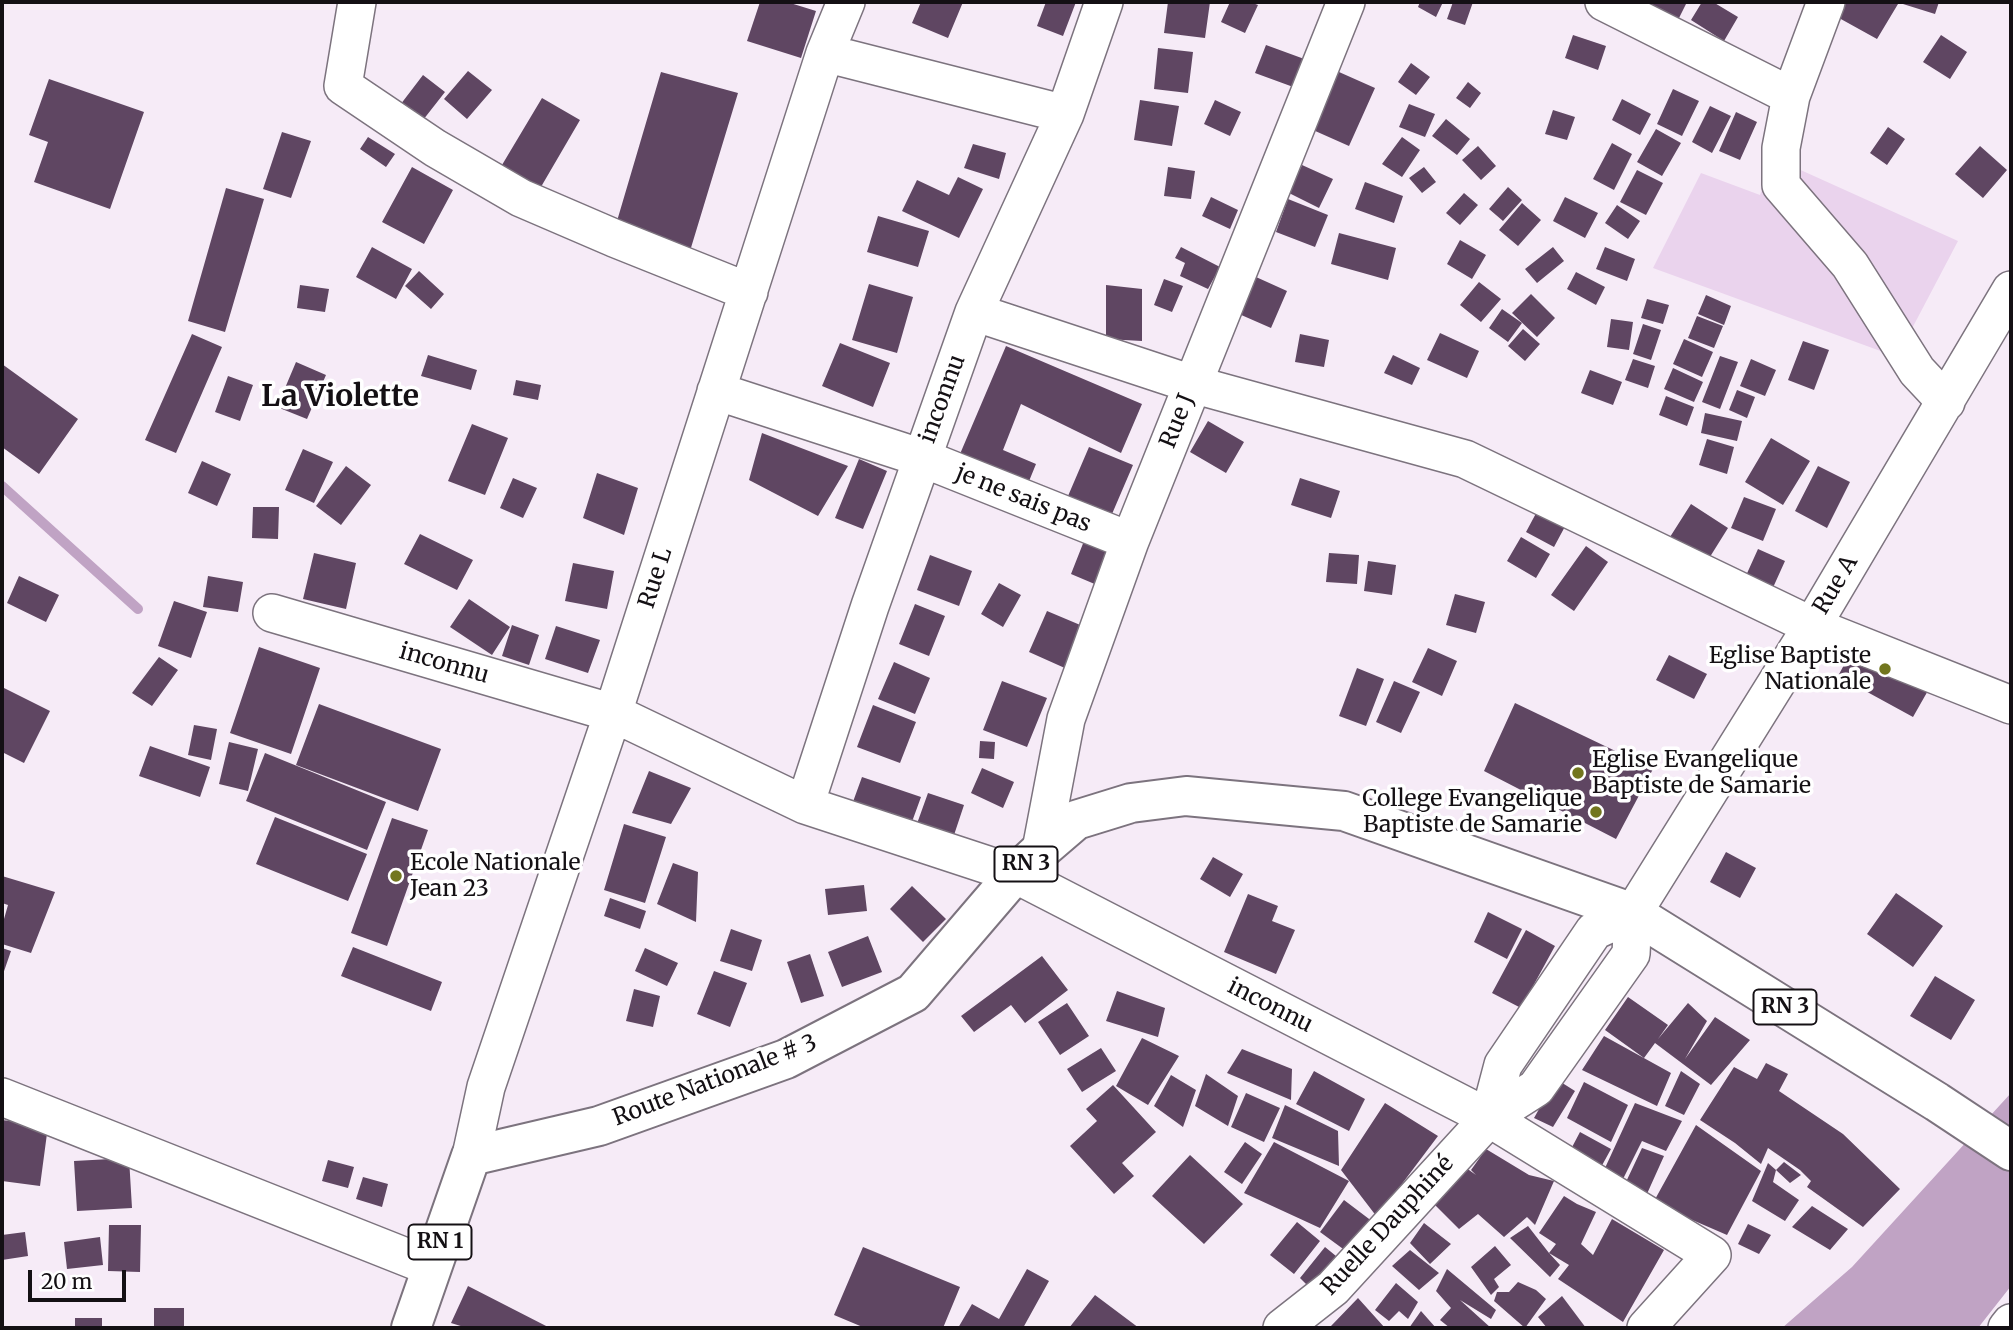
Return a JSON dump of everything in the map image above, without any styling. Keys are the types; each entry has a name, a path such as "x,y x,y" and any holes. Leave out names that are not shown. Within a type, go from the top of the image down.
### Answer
{"main road":[{"name":"Route Nationale # 3","path":"471,1156 599,1126 786,1059 913,993 1028,862 1076,820 1130,803 1186,796 1344,811 1633,913 2011,1151"},
{"name":"RN 1","path":"411,1328 471,1156"}],"street":[{"path":"357,2 343,86 435,148 521,198 749,292"},
{"name":"Rue L","path":"471,1156 486,1087 613,713 825,53 846,2"},
{"name":"inconnu","path":"806,805 870,606 974,312 1065,114 1104,2"},
{"name":"Rue J","path":"1028,862 1066,719 1129,541 1346,2"},
{"path":"1604,2 1791,96"},
{"path":"1826,2 1791,96 1781,148 1781,185 1850,265 1917,371 1946,402"},
{"path":"825,53 1065,114"},
{"name":"Rue A","path":"1633,913 1812,626 2011,290"},
{"path":"974,312 1192,384 1465,459 1812,626 2011,705"},
{"name":"je ne sais pas","path":"716,391 922,458 1129,541"},
{"name":"inconnu","path":"272,613 613,713 806,805 1028,862 1489,1118 1712,1255 1646,1328"},
{"name":"Ruelle Dauphiné","path":"1282,1328 1333,1288 1489,1118 1536,1088 1631,954 1633,913"},
{"path":"2,1097 431,1267"},
{"path":"2007,1328 2011,1323"}],"shaded area":[{"path":"1774,158 1958,241 1897,357 1653,268 1701,173 1760,195"},
{"path":"2011,1093 2011,1286 1978,1328 1782,1328 1852,1267"}],"building":[{"path":"760,2 787,2 816,11 801,58 747,41"},
{"path":"921,2 963,2 948,38 912,23"},
{"path":"1046,2 1076,2 1063,36 1037,26"},
{"path":"1168,2 1210,2 1205,38 1164,33"},
{"path":"1230,2 1250,2 1258,5 1245,33 1221,22"},
{"path":"1420,2 1443,2 1436,17 1418,7"},
{"path":"1453,2 1473,2 1465,25 1447,19"},
{"path":"1645,2 1687,2 1677,22 1643,5"},
{"path":"1702,2 1713,2 1738,17 1724,41 1691,20"},
{"path":"1836,2 1898,4 1877,39 1830,13"},
{"path":"1939,2 1935,14 1903,4"},
{"path":"1573,35 1606,46 1598,70 1565,58"},
{"path":"1941,35 1967,52 1950,79 1923,62"},
{"path":"1266,45 1307,60 1296,88 1255,73"},
{"path":"1158,48 1193,52 1188,93 1154,89"},
{"path":"1411,63 1430,77 1416,95 1398,82"},
{"path":"468,71 492,90 467,119 444,99"},
{"path":"661,72 738,93 690,251 617,221"},
{"path":"1339,72 1375,88 1349,146 1313,130"},
{"path":"423,75 445,92 416,129 394,113"},
{"path":"49,79 144,112 110,209 34,182 48,142 29,135"},
{"path":"1468,82 1481,93 1470,108 1456,98"},
{"path":"1673,89 1699,101 1682,136 1657,124"},
{"path":"542,98 580,120 538,192 499,170"},
{"path":"1622,99 1651,114 1640,135 1612,120"},
{"path":"1140,100 1179,106 1172,146 1134,140"},
{"path":"1215,100 1241,112 1230,136 1204,124"},
{"path":"1409,104 1435,114 1425,137 1399,127"},
{"path":"1710,106 1731,116 1712,153 1692,142"},
{"path":"1553,110 1575,117 1567,140 1545,134"},
{"path":"1736,112 1757,122 1740,160 1719,151"},
{"path":"1446,119 1470,139 1457,155 1432,136"},
{"path":"1888,127 1905,139 1887,165 1870,153"},
{"path":"1656,129 1681,143 1662,176 1637,162"},
{"path":"282,132 311,141 291,198 263,189"},
{"path":"368,137 395,154 386,167 360,149"},
{"path":"1402,137 1420,150 1402,177 1382,164"},
{"path":"1612,143 1632,154 1614,190 1593,179"},
{"path":"973,144 1006,153 999,179 964,168"},
{"path":"1478,146 1496,166 1481,180 1462,160"},
{"path":"1980,146 2007,170 1983,198 1955,174"},
{"path":"1302,165 1333,179 1319,208 1289,193"},
{"path":"412,167 453,190 424,244 382,222"},
{"path":"1168,167 1195,171 1191,199 1164,196"},
{"path":"1424,167 1436,182 1422,193 1409,178"},
{"path":"1637,170 1663,183 1646,215 1620,202"},
{"path":"958,177 983,189 959,238 902,211 917,180 949,195"},
{"path":"1365,182 1403,196 1394,223 1355,209"},
{"path":"1508,187 1522,200 1503,221 1489,209"},
{"path":"226,188 264,199 225,332 188,321"},
{"path":"1464,193 1478,205 1460,225 1446,213"},
{"path":"1211,197 1238,210 1230,229 1202,216"},
{"path":"1565,197 1598,213 1585,238 1553,221"},
{"path":"1288,199 1328,215 1315,247 1276,232"},
{"path":"1522,203 1541,220 1518,246 1499,230"},
{"path":"1617,205 1640,221 1628,239 1605,223"},
{"path":"878,216 929,231 918,267 867,252"},
{"path":"1339,233 1396,248 1388,280 1331,264"},
{"path":"1460,240 1486,255 1472,279 1447,264"},
{"path":"372,247 412,269 396,299 356,277"},
{"path":"1181,247 1220,267 1208,289 1180,276 1185,263 1175,258"},
{"path":"1553,247 1564,261 1537,283 1525,269"},
{"path":"1605,247 1635,259 1627,281 1596,269"},
{"path":"419,271 444,294 431,309 405,286"},
{"path":"1576,272 1605,287 1596,305 1567,289"},
{"path":"1256,277 1287,291 1271,328 1239,314"},
{"path":"1164,279 1183,286 1172,312 1154,305"},
{"path":"1479,282 1501,299 1481,322 1460,305"},
{"path":"869,284 913,297 897,353 852,340"},
{"path":"300,285 329,289 325,312 297,308"},
{"path":"1106,285 1142,289 1142,341 1106,339"},
{"path":"1531,294 1555,318 1537,337 1512,313"},
{"path":"1706,295 1731,306 1724,325 1698,314"},
{"path":"1647,299 1669,305 1663,324 1641,318"},
{"path":"1502,309 1522,323 1508,342 1489,328"},
{"path":"1697,316 1723,326 1714,348 1688,338"},
{"path":"1611,319 1633,322 1629,350 1607,347"},
{"path":"1643,324 1661,330 1651,360 1633,354"},
{"path":"1523,329 1540,344 1525,361 1508,346"},
{"path":"1440,333 1479,351 1467,378 1427,360"},
{"path":"192,334 222,347 176,453 145,440"},
{"path":"1300,334 1329,340 1324,367 1295,362"},
{"path":"1684,339 1713,352 1702,377 1673,364"},
{"path":"1803,341 1829,350 1814,390 1788,380"},
{"path":"840,343 890,363 873,407 822,386"},
{"path":"1006,346 1142,404 1121,453 1021,404 1003,450 1036,464 1025,491 957,461"},
{"path":"428,355 477,370 471,390 421,376"},
{"path":"1393,355 1420,368 1412,385 1384,373"},
{"path":"1720,356 1738,362 1720,409 1702,402"},
{"path":"1633,359 1655,366 1648,388 1625,380"},
{"path":"1751,359 1776,370 1765,396 1740,386"},
{"path":"296,362 326,375 307,419 277,407"},
{"path":"2,364 78,419 39,474 2,447"},
{"path":"1673,368 1703,382 1694,402 1664,389"},
{"path":"1590,370 1622,382 1613,405 1581,393"},
{"path":"228,376 253,385 240,421 215,412"},
{"path":"516,380 541,385 538,400 513,395"},
{"path":"1737,390 1755,397 1747,418 1729,410"},
{"path":"1666,396 1694,407 1687,426 1659,415"},
{"path":"1705,413 1742,421 1737,441 1701,433"},
{"path":"1208,421 1244,442 1226,473 1190,452"},
{"path":"472,424 508,438 485,495 448,481"},
{"path":"762,433 848,466 818,516 749,480"},
{"path":"1771,438 1810,461 1783,505 1745,482"},
{"path":"1707,439 1734,447 1727,474 1699,465"},
{"path":"1089,447 1133,465 1112,514 1068,496"},
{"path":"303,449 333,462 314,503 285,490"},
{"path":"859,459 887,471 863,529 835,518"},
{"path":"202,461 231,474 217,506 188,493"},
{"path":"346,466 371,485 341,525 316,506"},
{"path":"1818,466 1850,482 1827,528 1795,511"},
{"path":"597,473 638,488 624,535 583,518"},
{"path":"513,478 537,488 523,518 500,508"},
{"path":"1300,478 1340,491 1331,518 1291,505"},
{"path":"1744,497 1776,509 1763,541 1731,528"},
{"path":"1541,504 1569,519 1554,547 1526,532"},
{"path":"1691,504 1728,528 1708,560 1670,537"},
{"path":"253,507 279,507 278,539 252,538"},
{"path":"420,534 473,560 457,590 404,564"},
{"path":"1521,537 1550,554 1536,578 1507,561"},
{"path":"1084,541 1114,551 1097,585 1071,574"},
{"path":"1586,546 1608,562 1574,611 1551,595"},
{"path":"1758,549 1785,561 1771,592 1744,580"},
{"path":"314,553 356,563 346,609 303,599"},
{"path":"1329,553 1359,555 1357,584 1326,582"},
{"path":"930,555 972,571 959,606 917,590"},
{"path":"1368,561 1396,565 1392,595 1364,591"},
{"path":"573,563 614,571 607,609 565,601"},
{"path":"19,576 59,595 46,622 7,603"},
{"path":"208,576 243,582 238,612 203,607"},
{"path":"999,583 1021,595 1003,627 981,614"},
{"path":"1455,594 1485,602 1476,633 1446,625"},
{"path":"469,599 510,627 492,655 450,627"},
{"path":"174,601 207,612 191,658 158,646"},
{"path":"915,604 945,616 929,656 899,644"},
{"path":"1047,611 1085,627 1067,669 1029,652"},
{"path":"512,625 539,635 529,665 502,656"},
{"path":"556,626 600,640 588,673 545,659"},
{"path":"1862,632 1938,673 1913,717 1838,676"},
{"path":"259,647 320,668 291,754 230,733"},
{"path":"1428,648 1457,661 1442,696 1412,682"},
{"path":"1669,655 1707,674 1694,699 1656,680"},
{"path":"159,657 178,670 152,706 132,693"},
{"path":"894,662 930,678 915,714 878,699"},
{"path":"1357,668 1384,679 1366,726 1339,716"},
{"path":"1002,681 1047,698 1027,747 983,730"},
{"path":"1394,681 1420,692 1401,733 1376,722"},
{"path":"2,687 50,711 24,763 2,752"},
{"path":"1515,703 1653,769 1616,839 1484,771"},
{"path":"319,704 441,749 418,811 296,765"},
{"path":"873,705 916,722 900,763 857,747"},
{"path":"194,725 217,729 211,760 188,755"},
{"path":"980,741 995,742 994,759 979,758"},
{"path":"229,742 258,749 248,791 219,784"},
{"path":"150,746 210,767 200,797 139,776"},
{"path":"265,753 386,802 367,850 246,801"},
{"path":"982,768 1014,782 1003,808 971,793"},
{"path":"649,771 691,788 671,824 632,813"},
{"path":"862,777 921,797 909,830 850,810"},
{"path":"928,793 964,805 951,844 914,832"},
{"path":"275,817 367,854 348,901 256,864"},
{"path":"392,818 428,830 387,946 351,933"},
{"path":"624,824 666,837 645,903 604,890"},
{"path":"1726,852 1756,868 1740,898 1710,882"},
{"path":"1213,857 1243,874 1230,897 1200,879"},
{"path":"673,863 698,872 696,922 657,904"},
{"path":"2,876 55,892 31,953 2,944 2,926 8,905 2,903"},
{"path":"864,885 867,911 828,915 825,889"},
{"path":"912,886 946,919 923,942 890,909"},
{"path":"1896,893 1943,926 1913,967 1867,934"},
{"path":"1248,894 1278,906 1272,921 1295,930 1276,974 1224,952"},
{"path":"610,898 646,911 640,929 604,916"},
{"path":"1488,912 1522,929 1507,959 1474,942"},
{"path":"731,929 762,940 752,971 720,961"},
{"path":"1526,930 1555,946 1521,1008 1492,993"},
{"path":"868,936 882,972 842,987 828,952"},
{"path":"353,947 442,982 431,1011 341,976"},
{"path":"2,948 11,951 2,977"},
{"path":"645,948 678,963 667,986 635,971"},
{"path":"810,954 824,996 801,1003 787,962"},
{"path":"1042,956 1068,990 1025,1023 1011,1005 974,1032 961,1016"},
{"path":"714,971 747,983 730,1027 697,1014"},
{"path":"1935,976 1975,1000 1951,1040 1910,1016"},
{"path":"634,989 660,996 653,1027 626,1021"},
{"path":"1117,991 1165,1008 1158,1037 1106,1021"},
{"path":"1628,997 1668,1025 1658,1039 1688,1003 1707,1021 1685,1059 1715,1017 1750,1040 1711,1085 1655,1043 1644,1058 1605,1030"},
{"path":"1067,1003 1089,1036 1060,1055 1038,1022"},
{"path":"1604,1036 1671,1073 1657,1106 1582,1070"},
{"path":"1142,1038 1179,1056 1148,1105 1116,1086"},
{"path":"1101,1048 1116,1071 1082,1092 1067,1069"},
{"path":"1242,1049 1292,1069 1291,1100 1227,1073"},
{"path":"1766,1063 1788,1074 1779,1091 1843,1134 1900,1189 1863,1227 1807,1187 1811,1181 1800,1170 1768,1148 1761,1164 1700,1120 1734,1067 1757,1079"},
{"path":"1314,1071 1365,1099 1349,1131 1296,1104"},
{"path":"1681,1071 1700,1084 1684,1115 1665,1106"},
{"path":"1206,1074 1238,1096 1228,1126 1195,1106"},
{"path":"1171,1075 1196,1090 1183,1127 1154,1106"},
{"path":"1556,1079 1575,1091 1553,1127 1534,1118"},
{"path":"1584,1082 1628,1105 1611,1142 1567,1118"},
{"path":"1113,1085 1156,1132 1122,1163 1134,1176 1114,1194 1070,1146 1097,1121 1086,1109"},
{"path":"1246,1093 1280,1108 1264,1142 1231,1127"},
{"path":"1385,1103 1438,1136 1377,1217 1341,1170"},
{"path":"1635,1103 1682,1121 1666,1151 1642,1141 1623,1179 1605,1168"},
{"path":"1285,1105 1338,1131 1339,1166 1272,1138"},
{"path":"2,1120 48,1126 40,1186 2,1181"},
{"path":"1696,1125 1761,1171 1727,1235 1653,1203"},
{"path":"1580,1132 1611,1149 1600,1169 1570,1151"},
{"path":"1245,1142 1262,1154 1242,1184 1224,1172"},
{"path":"1274,1142 1349,1181 1320,1228 1244,1193"},
{"path":"1642,1148 1664,1156 1646,1196 1625,1184"},
{"path":"1486,1149 1529,1175 1554,1181 1535,1225 1527,1217 1504,1237 1478,1214 1459,1229 1435,1205 1462,1165 1476,1175 1471,1170"},
{"path":"1190,1155 1243,1204 1204,1244 1152,1196"},
{"path":"129,1158 132,1208 77,1211 74,1161"},
{"path":"328,1160 354,1167 348,1188 322,1181"},
{"path":"1784,1162 1801,1175 1790,1183 1776,1170"},
{"path":"1768,1163 1776,1170 1773,1182 1799,1200 1785,1221 1752,1201"},
{"path":"363,1177 388,1184 382,1207 356,1199"},
{"path":"1564,1196 1596,1212 1581,1244 1593,1255 1612,1219 1664,1250 1623,1322 1558,1279 1569,1265 1549,1253 1556,1244 1539,1233"},
{"path":"1344,1200 1377,1225 1350,1254 1320,1232"},
{"path":"1812,1206 1848,1229 1830,1250 1792,1227"},
{"path":"1297,1222 1320,1241 1294,1274 1270,1255"},
{"path":"1424,1223 1451,1244 1430,1264 1410,1243"},
{"path":"1748,1224 1771,1235 1759,1254 1738,1244"},
{"path":"109,1225 141,1225 140,1272 108,1271"},
{"path":"1528,1226 1560,1265 1550,1277 1510,1238"},
{"path":"25,1232 28,1256 2,1260 2,1235"},
{"path":"100,1237 103,1265 67,1269 64,1242"},
{"path":"1495,1246 1511,1265 1494,1279 1499,1287 1491,1295 1471,1267"},
{"path":"863,1247 960,1287 943,1328 865,1328 834,1315"},
{"path":"1325,1247 1347,1265 1316,1294 1300,1278"},
{"path":"1410,1250 1439,1273 1419,1290 1392,1266"},
{"path":"1027,1269 1049,1281 1023,1328 958,1328 972,1304 999,1319"},
{"path":"1447,1269 1496,1310 1491,1319 1460,1300 1491,1328 1450,1328 1440,1320 1451,1308 1436,1291"},
{"path":"1518,1282 1536,1290 1546,1299 1525,1328 1494,1301 1497,1292 1509,1292"},
{"path":"1396,1283 1418,1302 1408,1319 1399,1311 1389,1321 1375,1310"},
{"path":"468,1286 550,1328 467,1328 451,1323"},
{"path":"1095,1295 1139,1328 1069,1328"},
{"path":"1562,1296 1586,1328 1547,1328 1538,1317"},
{"path":"1358,1298 1385,1328 1331,1326"},
{"path":"154,1308 184,1308 184,1328 154,1328"},
{"path":"1421,1311 1436,1328 1409,1328"},
{"path":"75,1318 102,1318 102,1328 75,1328"}],"waterway":[{"path":"2,486 138,609"}],"place":[{"name":"Eglise Baptiste Nationale","path":"1885,669"},
{"name":"Eglise Evangelique Baptiste de Samarie","path":"1578,773"},
{"name":"College Evangelique Baptiste de Samarie","path":"1596,812"},
{"name":"Ecole Nationale Jean 23","path":"396,876"}],"district":[{"name":"La Violette","path":"340,398"}]}
